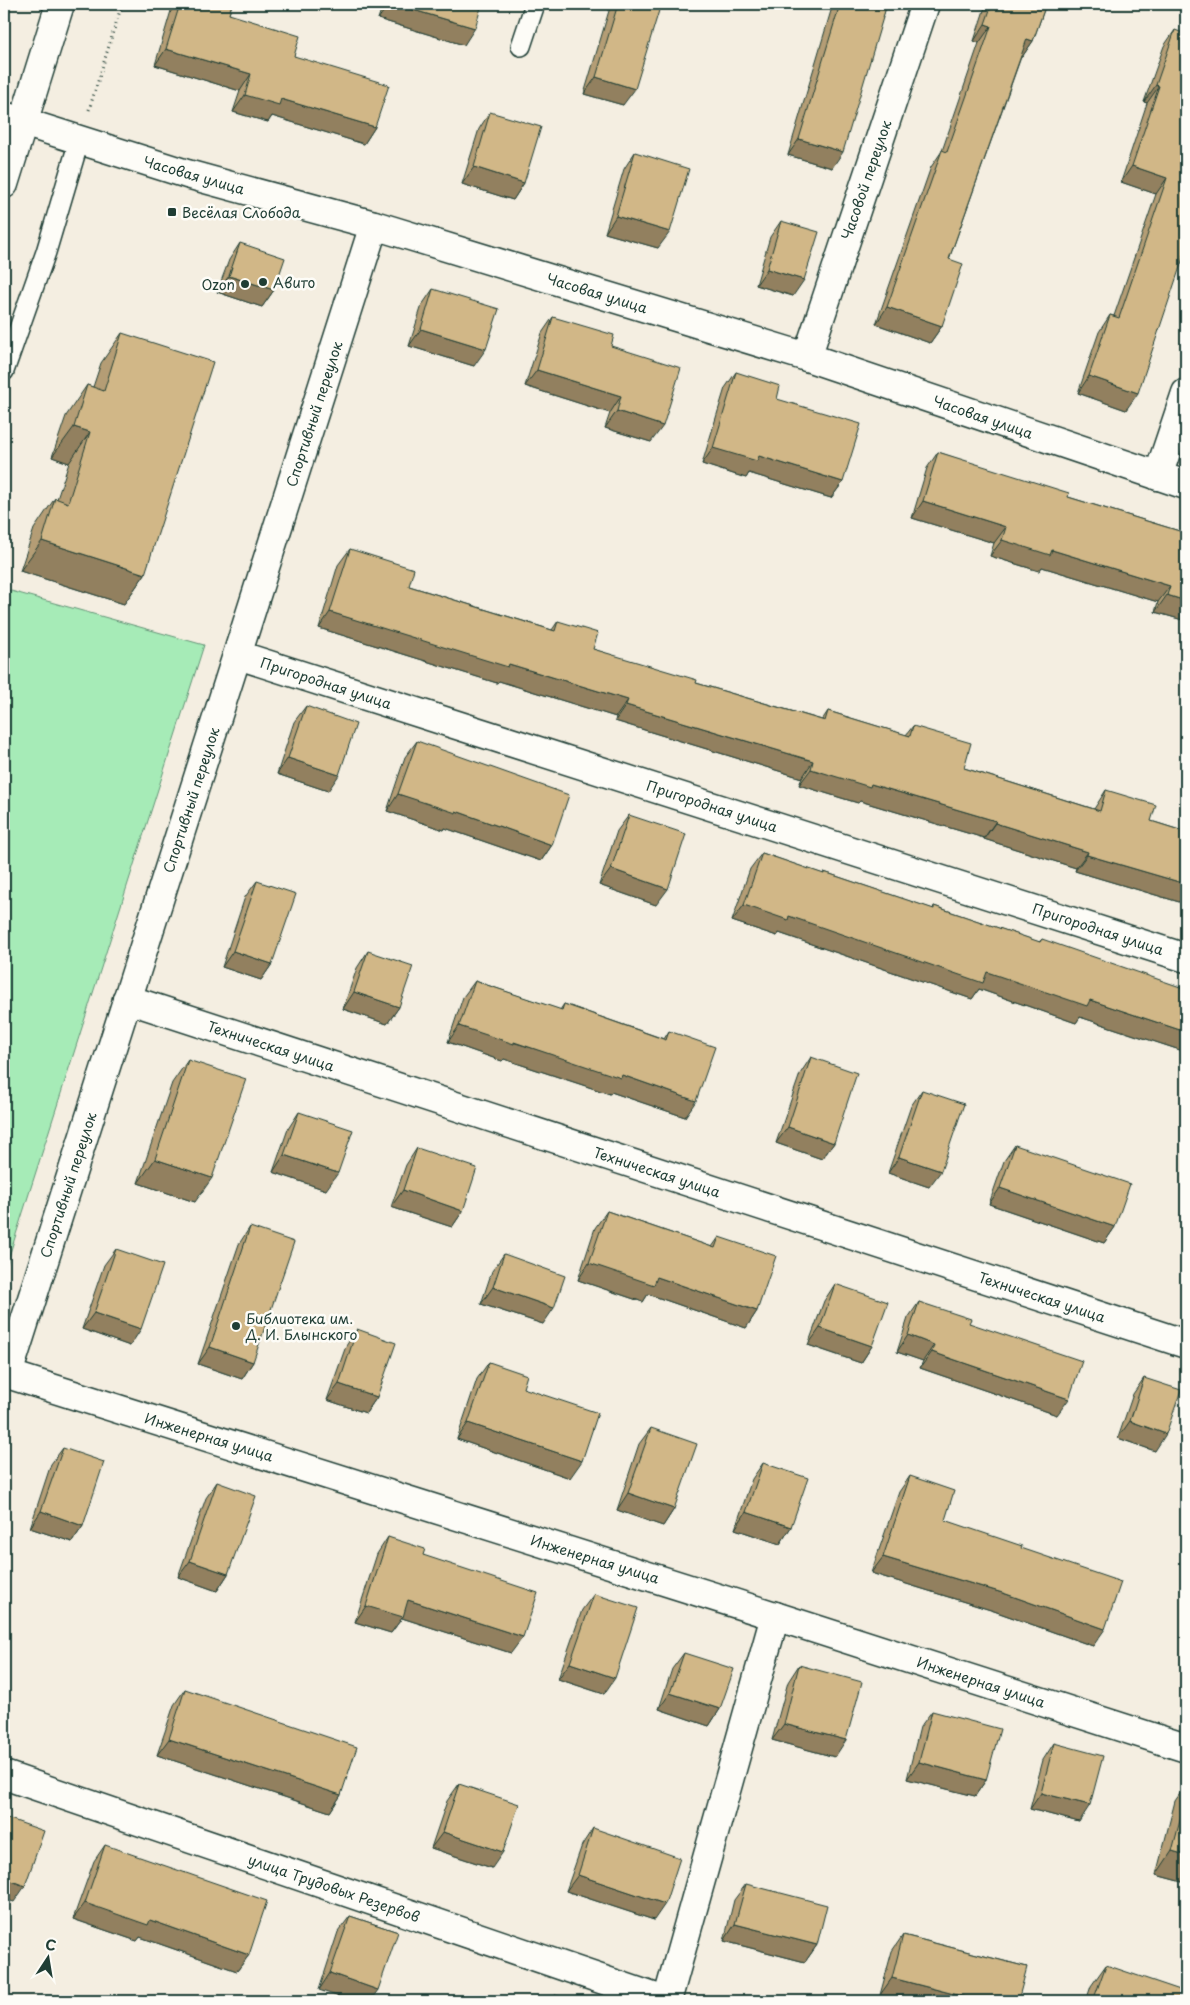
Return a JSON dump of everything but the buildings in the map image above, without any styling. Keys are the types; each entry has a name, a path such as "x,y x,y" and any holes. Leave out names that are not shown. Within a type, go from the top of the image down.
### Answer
{"street":[{"path":"4,184 13,119 60,4"},
{"name":"Часовой переулок","path":"806,357 925,4"},
{"name":"Часовая улица","path":"13,119 187,174 374,225 806,357 1186,486"},
{"name":"Спортивный переулок","path":"6,1373 238,655 374,225"},
{"path":"1158,476 1186,393"},
{"name":"Пригородная улица","path":"238,655 1186,958"},
{"name":"Техническая улица","path":"127,999 1186,1344"},
{"name":"Инженерная улица","path":"6,1373 1186,1748"},
{"path":"666,2001 775,1616"},
{"name":"улица Трудовых Резервов","path":"4,1775 666,2001"}],"lane":[{"path":"521,46 535,4"},
{"path":"4,371 46,252 79,141"}],"path":[{"path":"79,141 122,4"}],"green space":[{"path":"4,589 204,645 4,1272"}],"place":[{"name":"Весёлая Слобода","path":"172,212"},
{"name":"Авито","path":"263,282"},
{"name":"Ozon","path":"245,284"},
{"name":"Библиотека им. Д. И. Блынского","path":"236,1326"}]}
